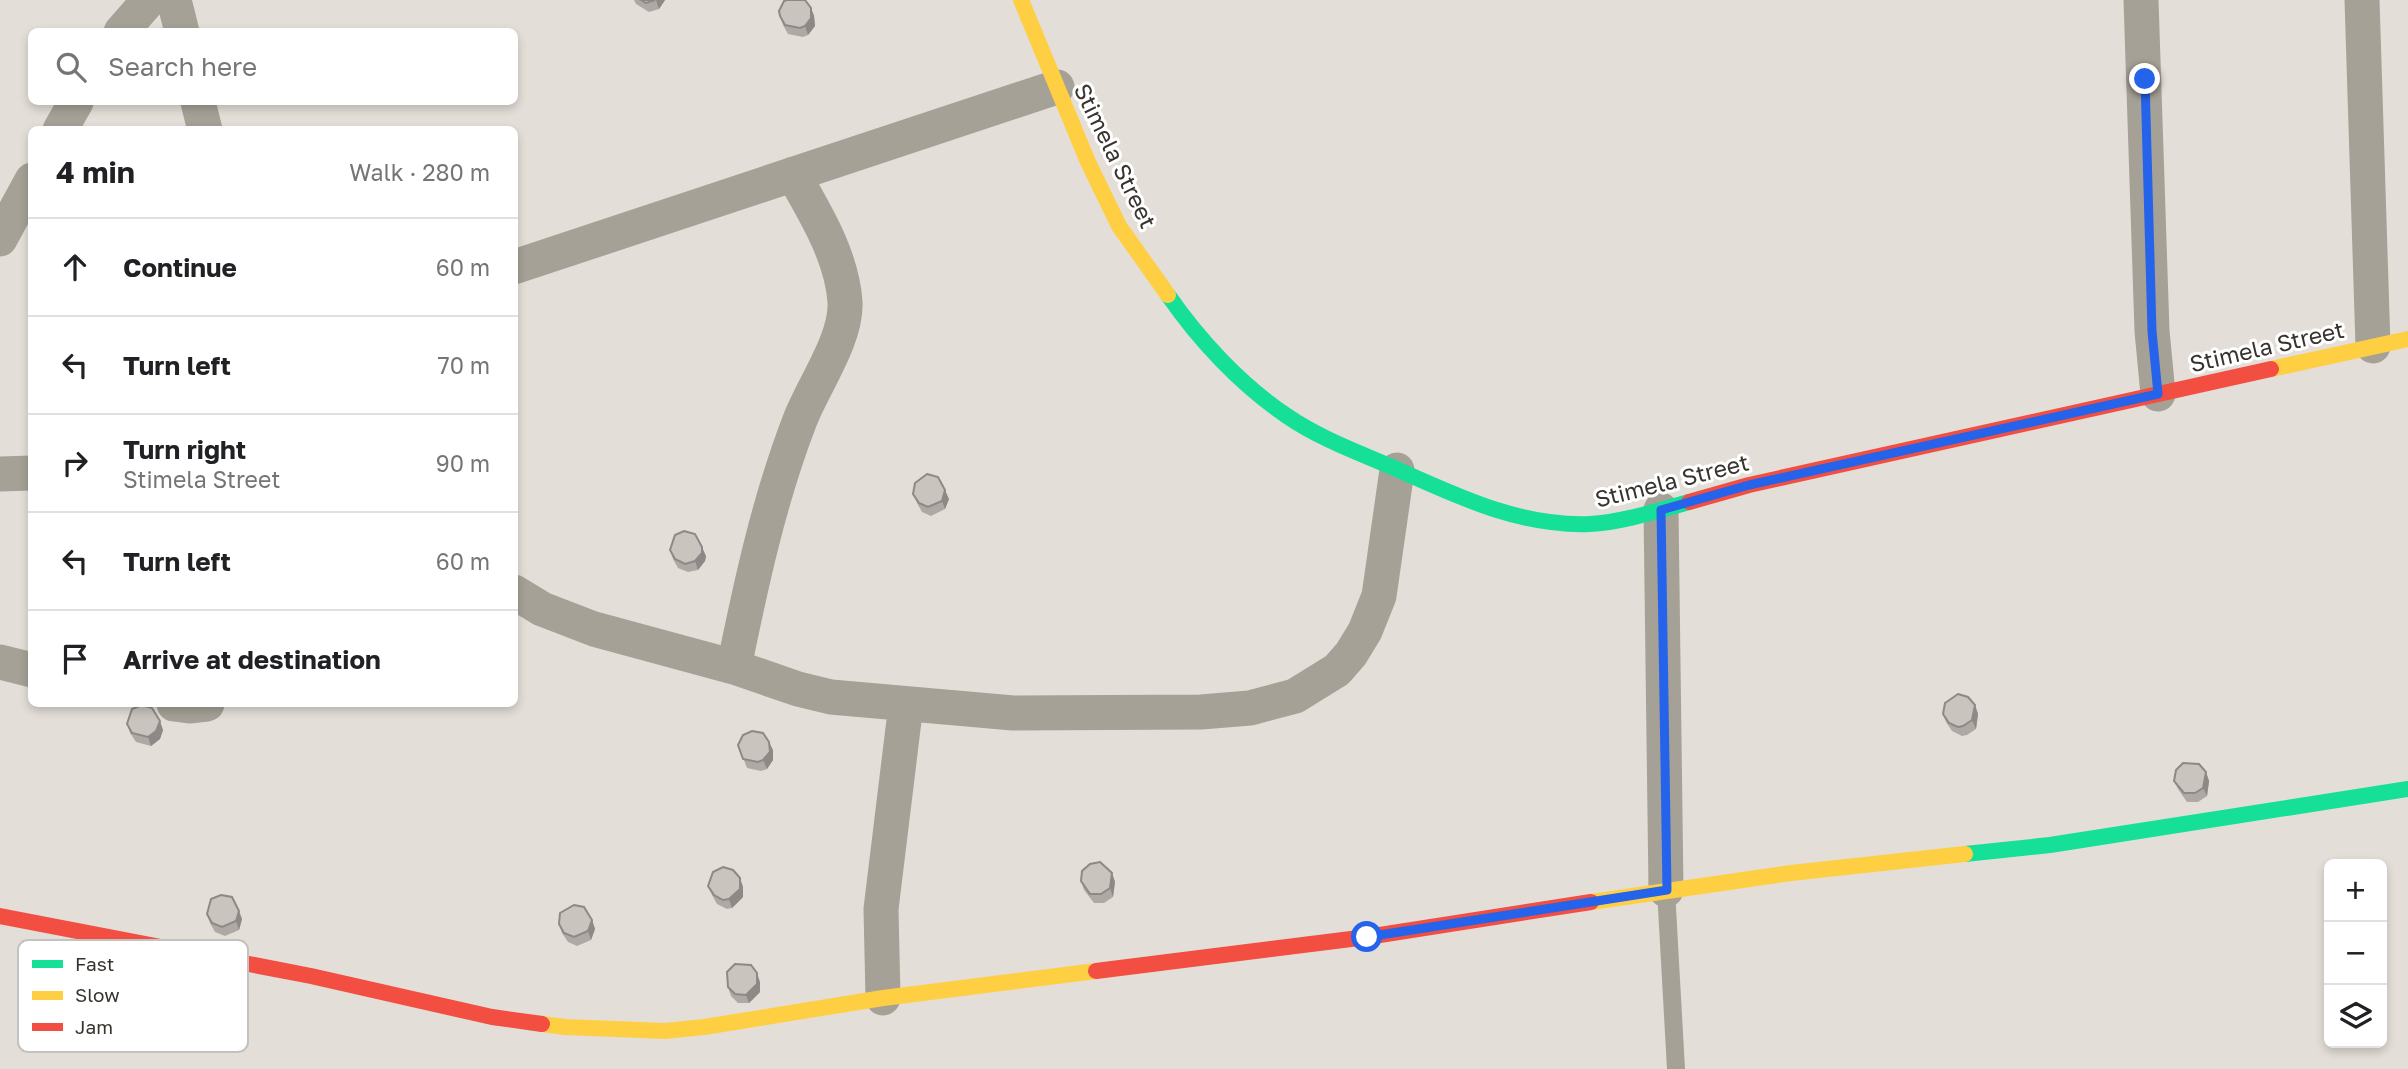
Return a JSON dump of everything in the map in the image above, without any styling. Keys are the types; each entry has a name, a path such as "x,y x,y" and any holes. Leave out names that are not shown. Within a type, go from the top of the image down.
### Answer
{"street":[{"path":"124,28 149,0"},
{"path":"174,0 181,28"},
{"name":"Stimela Street","path":"1021,0 1088,162 1119,226 1180,313 1238,377 1287,415 1338,444 1470,501 1514,516 1558,523 1590,524 1623,520 1749,485 2408,339"},
{"path":"2141,0 2152,331 2158,394"},
{"path":"2362,0 2373,346"},
{"path":"518,266 1057,87"},
{"path":"62,126 74,105"},
{"path":"199,105 204,126"},
{"path":"734,667 771,507 800,420 843,325 845,303 842,280 823,229 793,174"},
{"path":"0,239 28,187"},
{"path":"518,594 542,609 594,629 734,667 798,690 831,697 1013,713 1201,712 1250,708 1295,696 1337,670 1352,654 1365,631 1378,596 1397,470"},
{"path":"0,474 28,472"},
{"path":"1661,510 1667,890"},
{"path":"0,662 28,669"},
{"path":"883,998 881,909 906,704"},
{"path":"248,964 492,1017 565,1027 665,1031 883,998 1367,937 1791,873 2050,845 2408,789"},
{"path":"0,916 127,940"}],"lane":[{"path":"1667,890 1676,1069"}],"building":[{"path":"787,0 805,0 811,8 811,18 805,26 800,28 785,25 779,11"},
{"path":"927,474 938,477 945,490 942,501 928,507 919,503 913,494 915,483"},
{"path":"684,531 695,534 702,547 702,553 695,561 685,564 675,559 670,550 675,535"},
{"path":"1958,694 1968,697 1975,705 1972,720 1958,727 1949,723 1943,714 1945,703"},
{"path":"152,708 160,721 156,731 148,737 132,733 127,724 132,709"},
{"path":"752,731 763,733 769,742 770,752 758,762 743,759 738,745 743,735"},
{"path":"2183,763 2199,764 2206,772 2203,788 2195,793 2184,793 2174,781 2176,770"},
{"path":"1100,862 1112,873 1110,888 1101,894 1090,894 1081,881 1082,871 1090,864"},
{"path":"723,867 733,870 740,878 740,889 729,899 723,900 714,895 708,886 713,872"},
{"path":"221,895 232,897 239,911 236,921 222,927 212,923 207,914 211,899"},
{"path":"574,905 584,907 592,920 588,931 574,937 564,933 559,924 560,913"},
{"path":"735,964 751,965 757,973 757,984 746,995 735,994 728,987 727,972"}],"traffic: fast":[{"path":"1168,295 1193,329 1222,361 1253,390 1287,416 1338,444 1464,498 1513,515 1564,524 1615,521 1689,502"},
{"path":"1965,854 2050,845 2408,789"}],"traffic: slow":[{"path":"1021,0 1088,162 1119,226 1168,295"},
{"path":"2271,369 2408,339"},
{"path":"1591,902 1791,873 1965,854"},
{"path":"542,1024 665,1031 883,998 1096,971"}],"traffic: jam":[{"path":"1689,502 1749,485 2271,369"},
{"path":"1096,971 1367,937 1591,902"},
{"path":"0,916 124,940"},
{"path":"248,964 492,1017 542,1024"}],"route":[{"path":"1367,937 1667,890 1661,510 1749,485 2158,394 2152,331 2145,79"}]}
